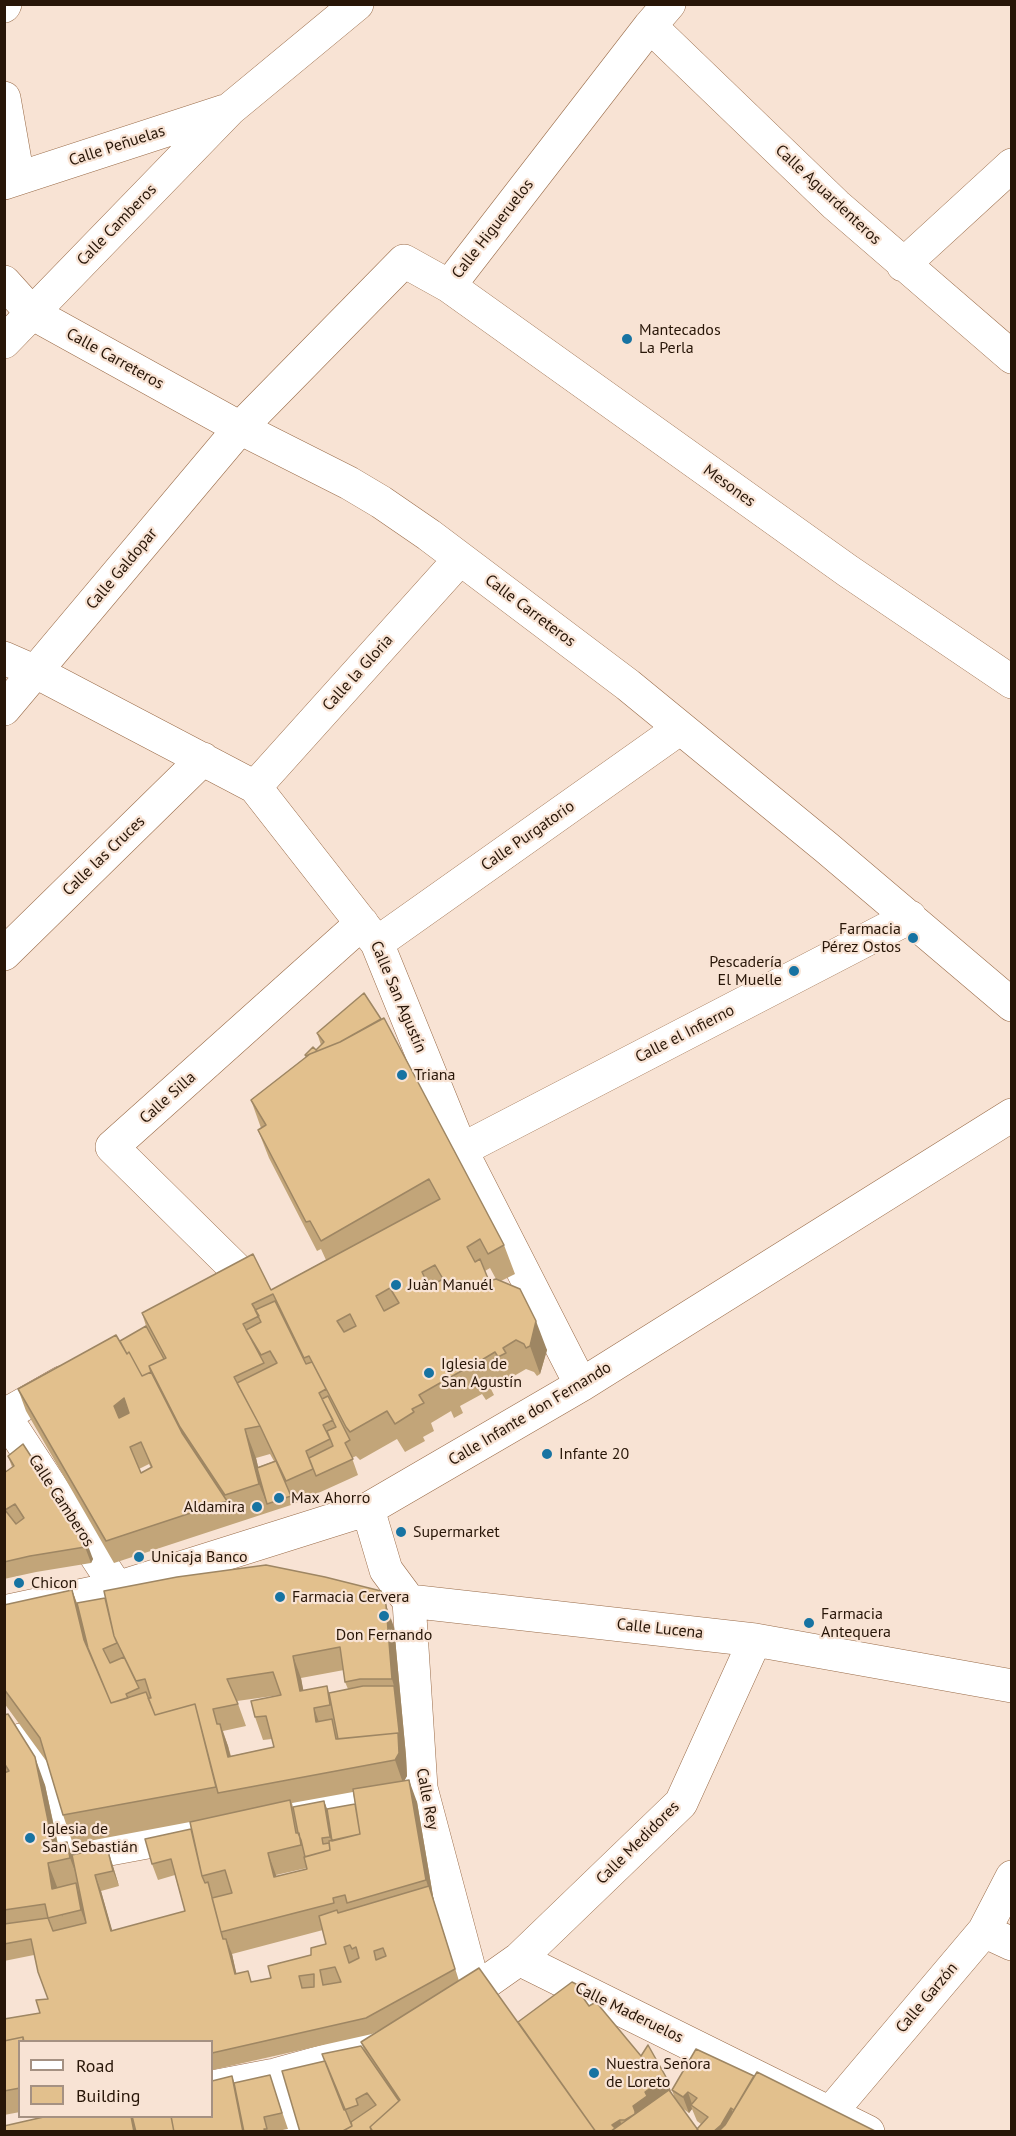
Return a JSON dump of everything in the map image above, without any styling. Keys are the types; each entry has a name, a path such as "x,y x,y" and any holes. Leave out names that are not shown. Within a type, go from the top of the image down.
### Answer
{"street":[{"name":"Calle Camberos","path":"4,342 230,109 357,4"},
{"name":"Calle Aguardenteros","path":"659,15 836,205 1011,357"},
{"name":"Calle Higueruelos","path":"240,428 405,261 449,286 659,15"},
{"path":"4,98 11,180"},
{"name":"Calle Peñuelas","path":"11,180 230,109"},
{"path":"903,265 1011,165"},
{"name":"Calle Carreteros","path":"4,282 32,313 240,428 307,461 381,502 628,686 910,917 1011,1005"},
{"name":"Mesones","path":"449,286 848,570 1011,682"},
{"name":"Calle Galdopar","path":"4,709 240,428"},
{"name":"Calle la Gloria","path":"255,787 460,559"},
{"name":"Calle San Agustín","path":"4,658 36,672 255,787 369,933 461,1150 581,1385"},
{"name":"Calle Purgatorio","path":"369,933 679,729"},
{"name":"Calle las Cruces","path":"4,954 203,759"},
{"name":"Calle el Infierno","path":"461,1150 910,917"},
{"name":"Calle Silla","path":"195,1307 246,1279 112,1148 369,933"},
{"name":"Calle Infante don Fernando","path":"4,1612 117,1588 368,1509 581,1385 1011,1115"},
{"path":"5,1415 85,1370"},
{"name":"Calle Camberos","path":"5,1415 117,1588"},
{"path":"368,1509 386,1570 409,1601"},
{"name":"Calle Lucena","path":"409,1601 755,1640 1011,1686"},
{"name":"Calle Rey","path":"409,1601 421,1788 475,1991"},
{"name":"Calle Medidores","path":"429,2022 519,1959 681,1803 755,1640"},
{"path":"21,1740 46,1773 72,1856 221,1827"},
{"path":"256,1821 421,1788"},
{"name":"Calle Garzón","path":"831,2112 998,1938 1011,1876"},
{"name":"Calle Maderuelos","path":"519,1959 868,2132"},
{"path":"213,2087 275,2074 401,2040"},
{"path":"275,2074 294,2132"}],"building":[{"path":"364,993 381,1019 340,1042 306,1056 313,1047 316,1050 324,1042 317,1033"},
{"path":"384,1018 504,1245 488,1254 480,1239 467,1247 475,1262 480,1259 489,1281 496,1279 520,1289 536,1321 530,1346 526,1348 524,1344 516,1340 503,1348 506,1353 498,1357 495,1352 480,1361 483,1367 476,1371 472,1365 449,1378 452,1384 444,1389 440,1383 419,1395 424,1403 412,1409 414,1412 395,1424 387,1411 350,1432 309,1356 304,1358 273,1294 252,1304 259,1316 243,1324 264,1363 234,1377 260,1426 245,1429 259,1484 225,1495 180,1427 149,1366 166,1358 142,1313 253,1254 271,1290 440,1199 429,1179 321,1241 310,1221 306,1222 258,1130 266,1125 251,1100 310,1054 340,1042","holes":["435,1265 443,1279 429,1287 422,1272","390,1288 399,1303 384,1311 376,1296","350,1314 356,1326 344,1332 337,1321"]},
{"path":"275,1301 306,1364 312,1362 326,1389 319,1393 333,1420 323,1425 330,1439 306,1451 313,1469 286,1481 237,1383 277,1363 270,1351 261,1355 246,1330 261,1322 255,1310"},
{"path":"146,1326 164,1359 149,1366 151,1372 142,1376 120,1341"},
{"path":"116,1335 127,1354 129,1352 142,1376 151,1372 182,1433 227,1501 106,1541 18,1389","holes":["124,1398 129,1413 119,1418 114,1406","141,1442 152,1467 141,1473 130,1447"]},
{"path":"328,1396 350,1440 345,1443 353,1459 316,1476 309,1458 333,1446 327,1431 336,1427 322,1399"},
{"path":"23,1444 87,1543 85,1547 4,1562 4,1473 14,1466 8,1456","holes":["15,1504 24,1518 16,1524 5,1510"]},
{"path":"276,1461 291,1496 267,1504 257,1468"},
{"path":"266,1565 381,1591 386,1605 392,1679 360,1679 345,1682 340,1647 293,1656 300,1691 327,1686 330,1705 314,1708 316,1722 332,1719 336,1739 398,1733 399,1753 395,1760 218,1793 195,1704 155,1715 148,1698 151,1698 145,1679 136,1681 114,1636 104,1591 177,1577","holes":["273,1672 281,1695 251,1701 255,1717 266,1716 274,1747 228,1757 220,1724 217,1724 213,1709 238,1704 227,1679"]},
{"path":"72,1590 84,1640 111,1703 146,1692 155,1715 195,1704 216,1787 63,1815 40,1738 4,1689 4,1605"},
{"path":"105,1598 117,1643 103,1649 110,1663 124,1657 139,1688 126,1694 128,1698 111,1703 88,1648 77,1603"},
{"path":"363,1686 394,1686 400,1740 398,1733 338,1739 329,1693"},
{"name":"Iglesia de San Sebastián","path":"8,1714 35,1757 53,1845 67,1842 70,1858 48,1863 52,1889 76,1883 81,1910 48,1918 45,1904 4,1910 4,1773 9,1771 4,1763 4,1715"},
{"path":"409,1780 426,1880 347,1903 345,1895 333,1898 334,1903 221,1932 212,1898 232,1893 225,1870 202,1876 190,1822 290,1800 296,1833 299,1833 301,1845 268,1853 274,1877 307,1869 304,1857 330,1850 329,1841 360,1834 353,1789"},
{"path":"324,1801 330,1837 322,1838 323,1844 329,1843 330,1850 305,1857 293,1807"},
{"path":"355,1804 360,1834 332,1841 327,1809"},
{"path":"191,1829 202,1876 205,1883 208,1882 235,1974 248,1971 251,1982 271,1978 268,1966 311,1955 311,1948 326,1944 319,1916 337,1910 338,1913 429,1886 455,1969 366,2018 213,2053 213,2040 24,2040 23,2037 4,2041 4,2019 40,2013 36,2000 48,1999 38,1972 31,1939 4,1944 4,1924 48,1918 53,1931 86,1923 72,1855 107,1847 113,1871 95,1875 111,1931 185,1911 171,1859 152,1864 145,1839","holes":["350,1945 352,1949 356,1947 359,1958 349,1963 344,1947","383,1948 386,1956 376,1960 374,1951","335,1967 341,1982 323,1985 320,1970","314,1974 314,1987 302,1988 299,1976"]},
{"path":"479,1968 596,2132 373,2132 370,2127 400,2100 361,2042"},
{"name":"Nuestra Señora de Loreto","path":"572,1982 580,1986 577,1989 589,2006 596,2002 641,2056 648,2045 666,2077 645,2092 647,2096 633,2106 635,2114 612,2125 615,2128 610,2132 596,2132 518,2022"},
{"path":"23,2037 23,2040 18,2040 18,2088 4,2091 4,2041"},
{"path":"361,2046 399,2101 370,2127 372,2132 341,2132 352,2126 351,2122 376,2105 367,2093 356,2099 358,2105 344,2110 322,2054"},
{"path":"696,2049 754,2076 734,2110 731,2108 721,2125 713,2132 698,2132 697,2129 708,2117 691,2105 697,2098 688,2092 683,2097 672,2090"},
{"path":"325,2061 352,2126 341,2132 300,2132 282,2071"},
{"path":"757,2072 877,2132 718,2132 725,2125"},
{"path":"270,2075 282,2113 264,2117 267,2129 264,2129 265,2132 244,2132 234,2083"},
{"path":"232,2076 243,2132 174,2132 171,2118 213,2118 213,2081"},
{"path":"669,2090 698,2130 695,2132 610,2132"},
{"path":"39,2118 131,2118 134,2132 4,2132 4,2126"},
{"path":"132,2118 171,2118 174,2132 136,2132"}],"place":[{"name":"Mantecados La Perla","path":"627,339"},
{"name":"Farmacia Pérez Ostos","path":"913,938"},
{"name":"Pescadería El Muelle","path":"794,971"},
{"name":"Triana","path":"402,1075"},
{"name":"Juàn Manuél","path":"396,1285"},
{"name":"Iglesia de San Agustín","path":"429,1373"},
{"name":"Infante 20","path":"547,1454"},
{"name":"Max Ahorro","path":"279,1498"},
{"name":"Aldamira","path":"257,1507"},
{"name":"Supermarket","path":"401,1532"},
{"name":"Unicaja Banco","path":"139,1557"},
{"name":"Chicon","path":"19,1583"},
{"name":"Farmacia Cervera","path":"280,1597"},
{"name":"Don Fernando","path":"384,1616"},
{"name":"Farmacia Antequera","path":"809,1623"},
{"name":"Iglesia de San Sebastián","path":"30,1838"},
{"name":"Nuestra Señora de Loreto","path":"594,2073"}]}
